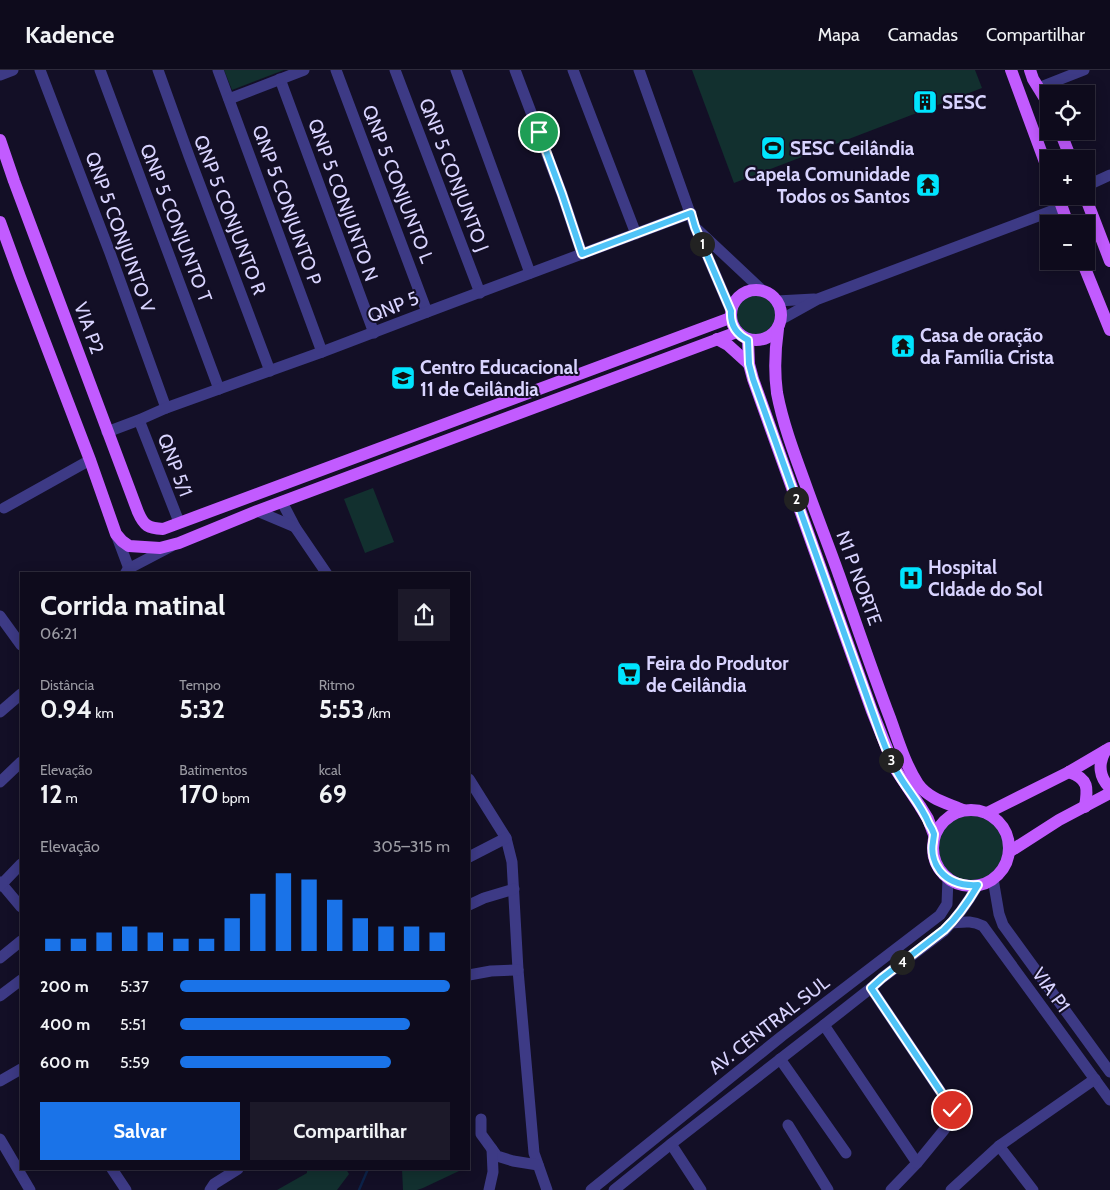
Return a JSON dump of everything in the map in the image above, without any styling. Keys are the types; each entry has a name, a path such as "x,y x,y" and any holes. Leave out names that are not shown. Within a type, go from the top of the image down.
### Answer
{"main road":[{"path":"1010,70 1040,150"},
{"path":"1030,70 1040,90"},
{"path":"1037,70 1043,85"},
{"name":"VIA P2","path":"0,140 141,520 148,527 162,529 179,522"},
{"path":"0,170 8,171 14,181"},
{"path":"1088,205 1110,261"},
{"path":"1,227 90,460 116,534 129,546 160,548 178,543 257,511 737,332"},
{"path":"1086,270 1110,330"},
{"path":"754,290 763,291 773,296 777,301 781,310 780,324 773,335 757,341 748,340 737,332 732,324 731,315 733,303 739,297 746,292 754,290"},
{"path":"1097,299 1110,324"},
{"path":"179,522 731,315"},
{"name":"N1 P NORTE","path":"780,324 775,358 777,390 782,416 904,760 926,792 944,803 963,810"},
{"path":"717,339 728,345 749,364"},
{"name":"N1 P NORTE","path":"748,340 749,364 753,379 862,683 896,770 920,806 934,835"},
{"path":"987,813 1069,772 1107,750"},
{"path":"1107,750 1102,758 1100,771 1105,783 1110,788"},
{"path":"1069,772 1079,775 1086,784 1085,807"},
{"path":"1009,852 1060,820 1110,793"},
{"path":"979,810 987,813 1000,822 1007,836 1009,852 1004,867 993,879 978,885 962,885 948,878 937,866 932,843 934,835 948,816 955,812 979,810"}],"street":[{"path":"0,74 13,70"},
{"name":"QNP 5 CONJUNTO V","path":"40,70 110,253 166,408"},
{"name":"QNP 5 CONJUNTO T","path":"100,70 219,389"},
{"name":"QNP 5 CONJUNTO R","path":"158,70 188,156 270,371"},
{"name":"QNP 5 CONJUNTO P","path":"218,70 322,352"},
{"path":"229,99 304,70"},
{"name":"QNP 5 CONJUNTO L","path":"336,70 427,312"},
{"name":"QNP 5 CONJUNTO J","path":"395,70 480,293"},
{"path":"456,70 530,273"},
{"path":"515,70 562,194 582,254"},
{"path":"573,70 636,234"},
{"path":"639,70 695,227 731,315"},
{"path":"1046,85 1084,70"},
{"name":"QNP 5 CONJUNTO N","path":"280,79 374,333"},
{"path":"1095,182 1110,175"},
{"path":"780,324 818,299 1053,205"},
{"name":"QNP 5","path":"107,432 166,408 374,333 691,213"},
{"path":"695,227 763,291"},
{"path":"777,301 818,299"},
{"name":"QNP 5/1","path":"139,420 179,522"},
{"path":"4,508 90,460"},
{"path":"282,502 295,527 326,572"},
{"path":"257,511 295,527"},
{"path":"116,534 128,572 178,543"},
{"path":"0,616 20,644"},
{"path":"0,712 20,695"},
{"path":"0,782 20,763"},
{"path":"470,783 506,838 512,862 518,970 534,1153 547,1190"},
{"path":"470,856 506,838"},
{"path":"20,865 1,884 20,906"},
{"name":"AV. CENTRAL SUL","path":"590,1190 782,1036 940,915 947,904 948,878"},
{"name":"VIA P1","path":"993,879 999,914 1003,925 1110,1072"},
{"name":"AV. CENTRAL SUL","path":"614,1190 944,930 966,905 978,885"},
{"path":"470,905 484,898 514,889"},
{"name":"VIA P1","path":"952,923 966,921 975,922 982,926 1110,1100"},
{"path":"0,958 20,942"},
{"path":"470,976 499,970 518,970"},
{"path":"0,996 20,981"},
{"path":"871,988 951,1107 953,1114 952,1118 917,1162 891,1190"},
{"path":"1036,999 1046,1000 1049,988"},
{"path":"1054,1023 1059,1015 1068,1015"},
{"path":"824,1025 917,1162"},
{"path":"780,1059 846,1153"},
{"path":"0,1081 20,1070"},
{"path":"951,1190 999,1146 1095,1079"},
{"path":"482,1119 481,1134 497,1156 540,1170 555,1190"},
{"path":"788,1124 828,1190"},
{"path":"0,1140 30,1190"},
{"path":"671,1144 701,1190"},
{"path":"999,1146 1033,1190"},
{"path":"488,1190 493,1172 492,1149"},
{"path":"113,1170 126,1190"},
{"path":"210,1190 214,1184 236,1170"}],"green space":[{"path":"224,70 284,70 232,90"},
{"name":"SESC Ceilândia","path":"692,70 975,70 982,88 734,183"},
{"path":"760,295 767,298 773,304 776,315 775,323 767,332 760,335 752,335 745,332 737,323 736,311 739,304 748,296"},
{"path":"373,488 394,542 365,553 344,499"},
{"path":"971,815 984,818 994,825 1001,835 1004,848 1001,861 994,871 984,878 971,881 958,878 948,871 941,861 938,848 941,835 948,825 958,818"},
{"path":"307,1170 347,1170 349,1174 337,1190 277,1190 307,1173"},
{"path":"402,1170 459,1170 423,1188 403,1190"}],"waterway":[{"path":"359,1190 368,1170"}],"place":[{"name":"SESC","path":"925,102"},
{"name":"SESC Ceilândia","path":"773,148"},
{"name":"Capela Comunidade Todos os Santos","path":"928,185"},
{"name":"Casa de oração da Família Crista","path":"903,346"},
{"name":"Centro Educacional 11 de Ceilândia","path":"403,378"},
{"name":"Hospital CIdade do Sol","path":"911,578"},
{"name":"Feira do Produtor de Ceilândia","path":"629,674"}],"route":[{"path":"539,132 582,254 691,213 695,227 731,311 730,318 732,324 737,332 748,340 749,364 753,379 872,711 890,756 896,770 928,819 934,835 932,851 937,866 942,873 954,882 962,885 978,885 952,923 871,988 952,1110"}]}
